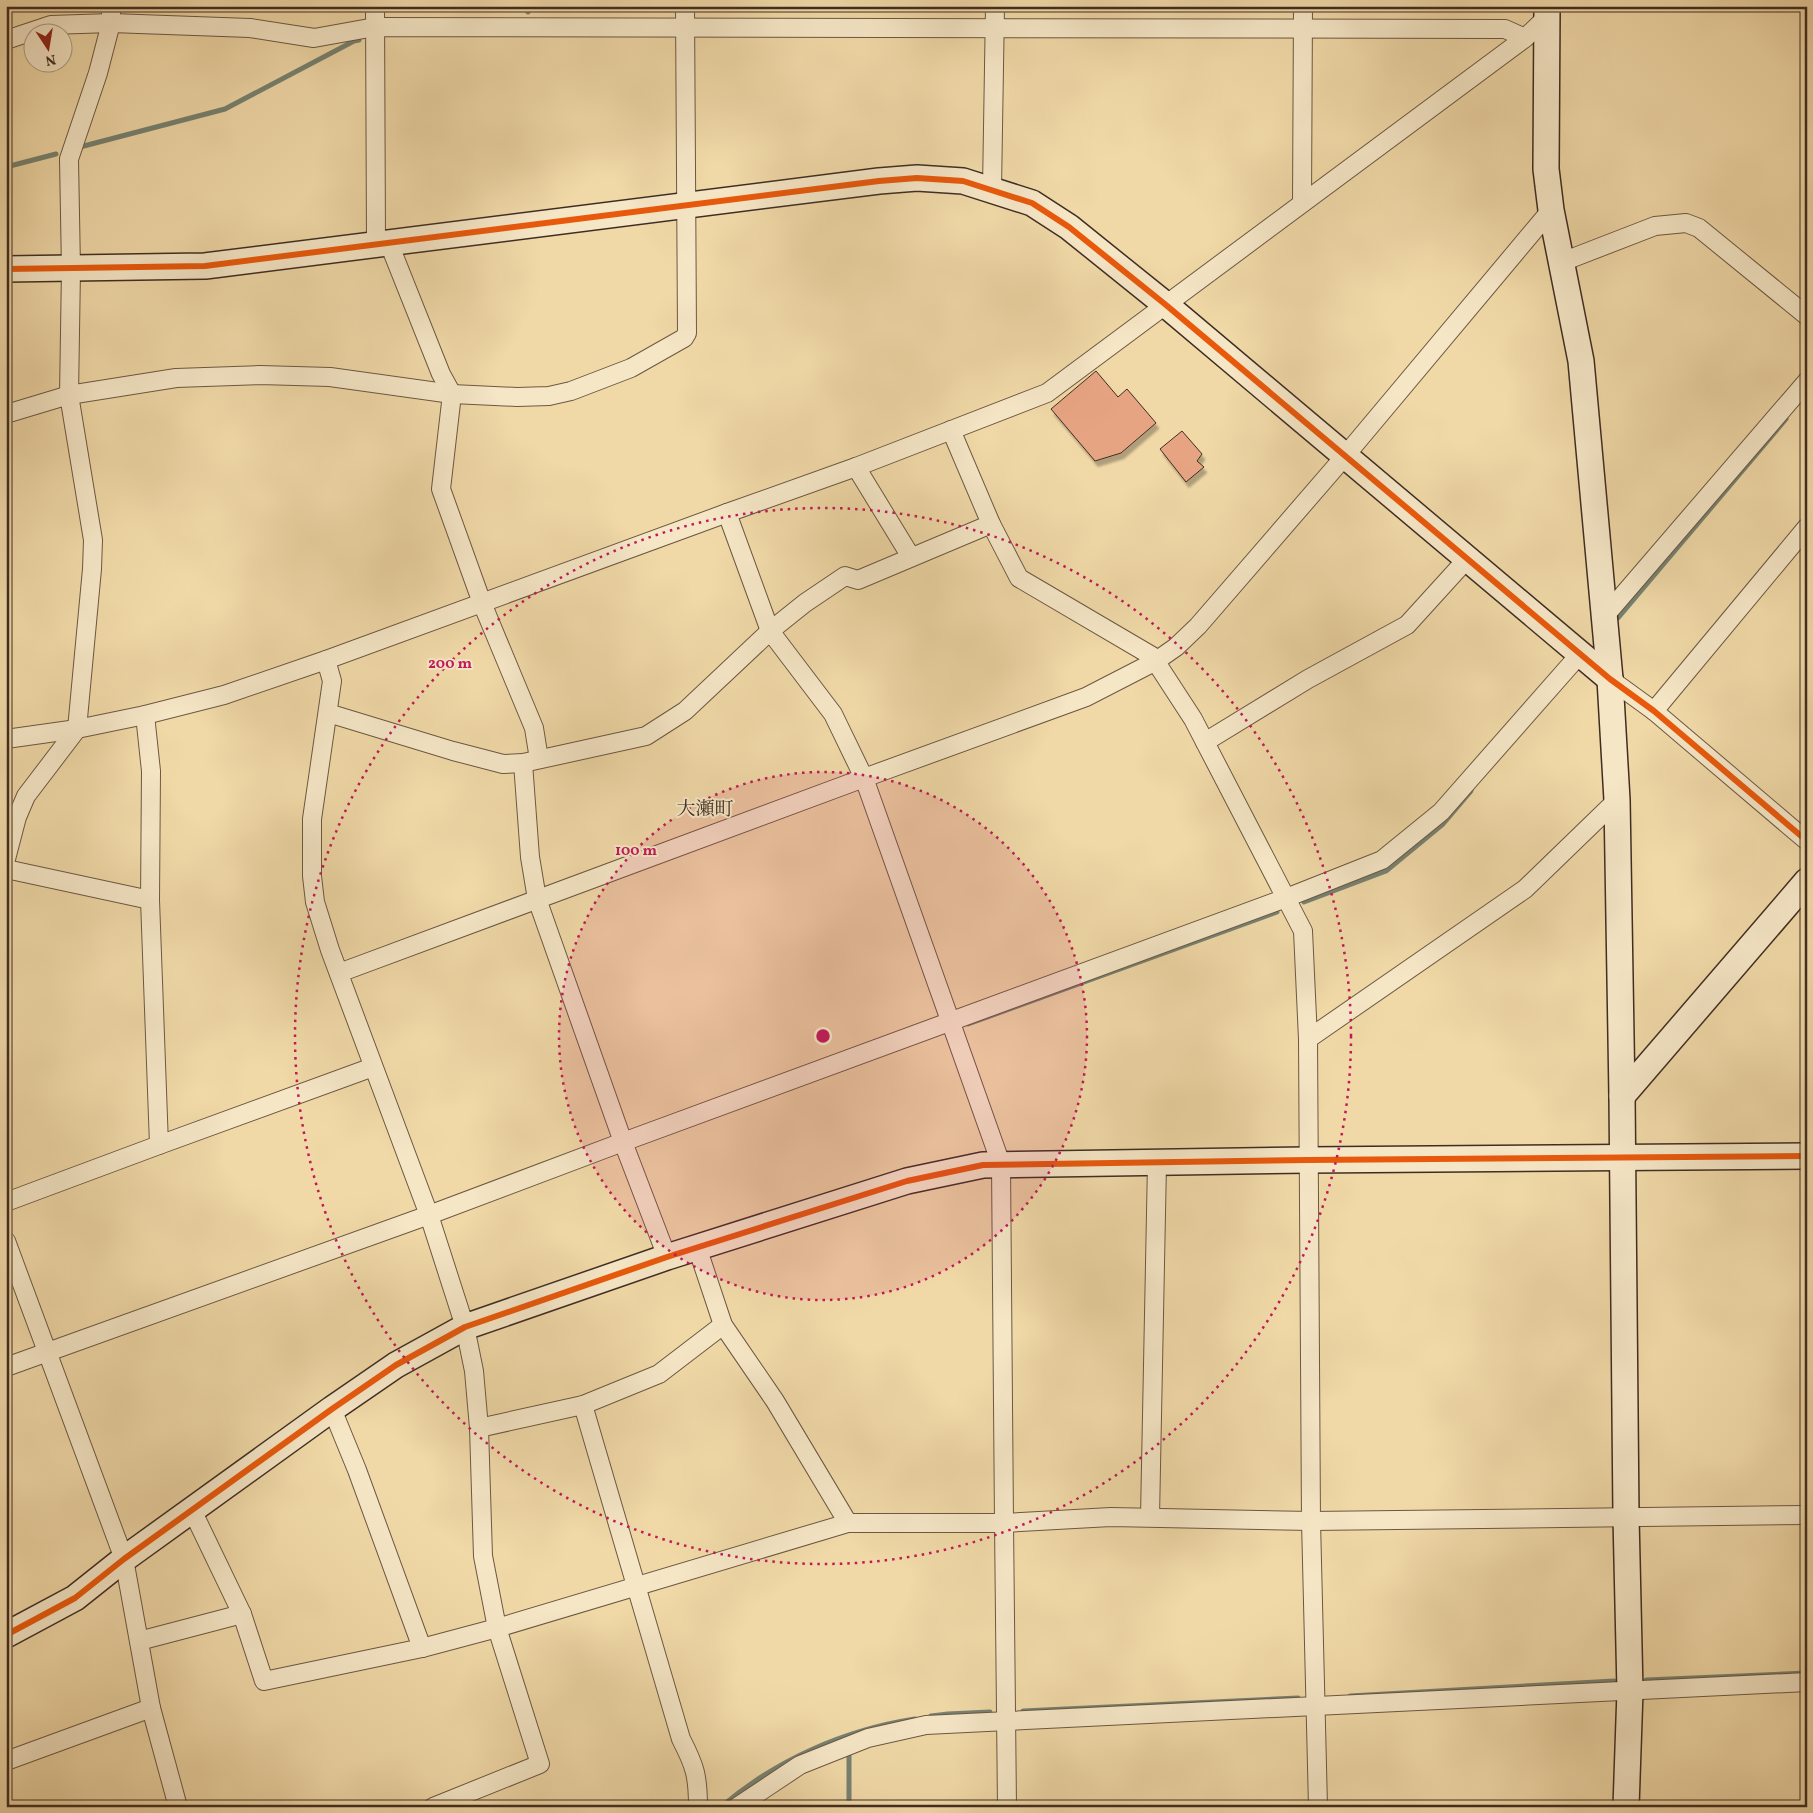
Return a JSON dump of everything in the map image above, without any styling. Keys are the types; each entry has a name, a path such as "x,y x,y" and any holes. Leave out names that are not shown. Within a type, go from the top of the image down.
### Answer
{"street":[{"path":"375,6 382,242 441,374 452,394 441,489 482,603 534,728 531,761 530,857 537,899 622,1142 667,1257"},
{"path":"6,414 69,395 176,378 260,375 330,377 452,394 517,397 549,396 571,391 631,368 684,338 686,334 685,6"},
{"path":"992,189 995,6"},
{"path":"1302,203 1303,6"},
{"path":"6,739 77,729 145,715 224,695 326,660 856,467 1047,393 1524,38 1552,10"},
{"path":"1552,10 1546,168 1551,210 1581,360 1610,680 1617,800 1630,1690 1626,1807"},
{"path":"6,859 26,796 77,729 93,540 69,395 71,269 69,159 98,73 111,14"},
{"path":"6,40 51,25 111,14 250,28 314,38 375,26 1505,29 1524,38"},
{"path":"6,268 71,269 205,266 382,242 879,181 917,178 963,181 992,189 1032,204 1069,227 1166,305 1610,680 1654,711 1807,841"},
{"path":"339,973 1086,697 1156,661 1176,647 1198,626 1345,456 1551,210"},
{"path":"1562,262 1655,226 1686,223 1699,228 1807,316"},
{"path":"1604,618 1807,381"},
{"path":"951,430 991,524 1019,578 1152,656 1156,661 1193,719 1303,932 1308,1039 1311,1521 1318,1807"},
{"path":"856,467 911,557"},
{"path":"727,513 770,631 833,714 864,778 1001,1164 1007,1807"},
{"path":"328,713 503,764 531,761 646,736 685,712 770,631 805,603 846,576 858,580 991,524"},
{"path":"1654,711 1807,527"},
{"path":"1205,742 1308,679 1407,625 1467,559"},
{"path":"6,1366 429,1215 622,1142 1286,898 1382,860 1442,812 1580,654"},
{"path":"326,660 332,681 312,819 312,876 315,902 330,950 429,1215 465,1327 474,1372 479,1428 483,1556 498,1628 540,1764 433,1807"},
{"path":"145,715 151,771 150,900 159,1145"},
{"path":"1308,1039 1526,889 1617,800"},
{"path":"6,868 150,900"},
{"path":"1622,1096 1807,881"},
{"path":"6,1202 373,1067"},
{"path":"6,1635 75,1598 124,1559 332,1409 396,1365 465,1327 697,1247 907,1181 983,1164 1807,1156"},
{"path":"1150,1517 1157,1163"},
{"path":"6,1241 124,1559 151,1708 178,1807"},
{"path":"697,1247 723,1325 775,1401 848,1523"},
{"path":"479,1428 582,1405 659,1374 723,1325"},
{"path":"582,1405 681,1739 697,1777 698,1807"},
{"path":"332,1409 357,1470 422,1648"},
{"path":"192,1510 242,1614 264,1681 422,1648 498,1628 848,1523 1004,1523 1111,1517 1311,1521 1807,1515"},
{"path":"139,1641 242,1614"},
{"path":"737,1807 800,1765 868,1738 926,1724 1807,1682"},
{"path":"6,1761 151,1708"}],"building":[{"path":"1096,371 1118,397 1127,389 1156,423 1121,453 1095,461 1051,409"},
{"path":"1182,431 1202,454 1197,461 1204,467 1186,482 1160,449"}],"waterway":[{"path":"528,6 528,12"},
{"path":"80,147 225,109 359,40"},
{"path":"6,167 56,154"},
{"path":"1618,618 1786,419"},
{"path":"1304,902 1386,871 1443,824 1471,791"},
{"path":"968,1024 1277,912"},
{"path":"1646,1680 1807,1673"},
{"path":"1350,1696 1614,1681"},
{"path":"1023,1711 1298,1698"},
{"path":"931,1716 990,1712"},
{"path":"721,1807 765,1775 788,1761 812,1750 862,1731 915,1719"},
{"path":"849,1751 849,1807"}],"cycle path":[{"path":"6,269 205,266 879,181 917,178 963,181 1032,203 1069,227 1166,305 1610,679 1654,711 1807,841"},
{"path":"6,1635 75,1598 124,1559 332,1409 396,1365 465,1327 667,1257 907,1181 983,1165 1807,1156"}],"district":[{"name":"大瀬町","path":"705,810"}]}
